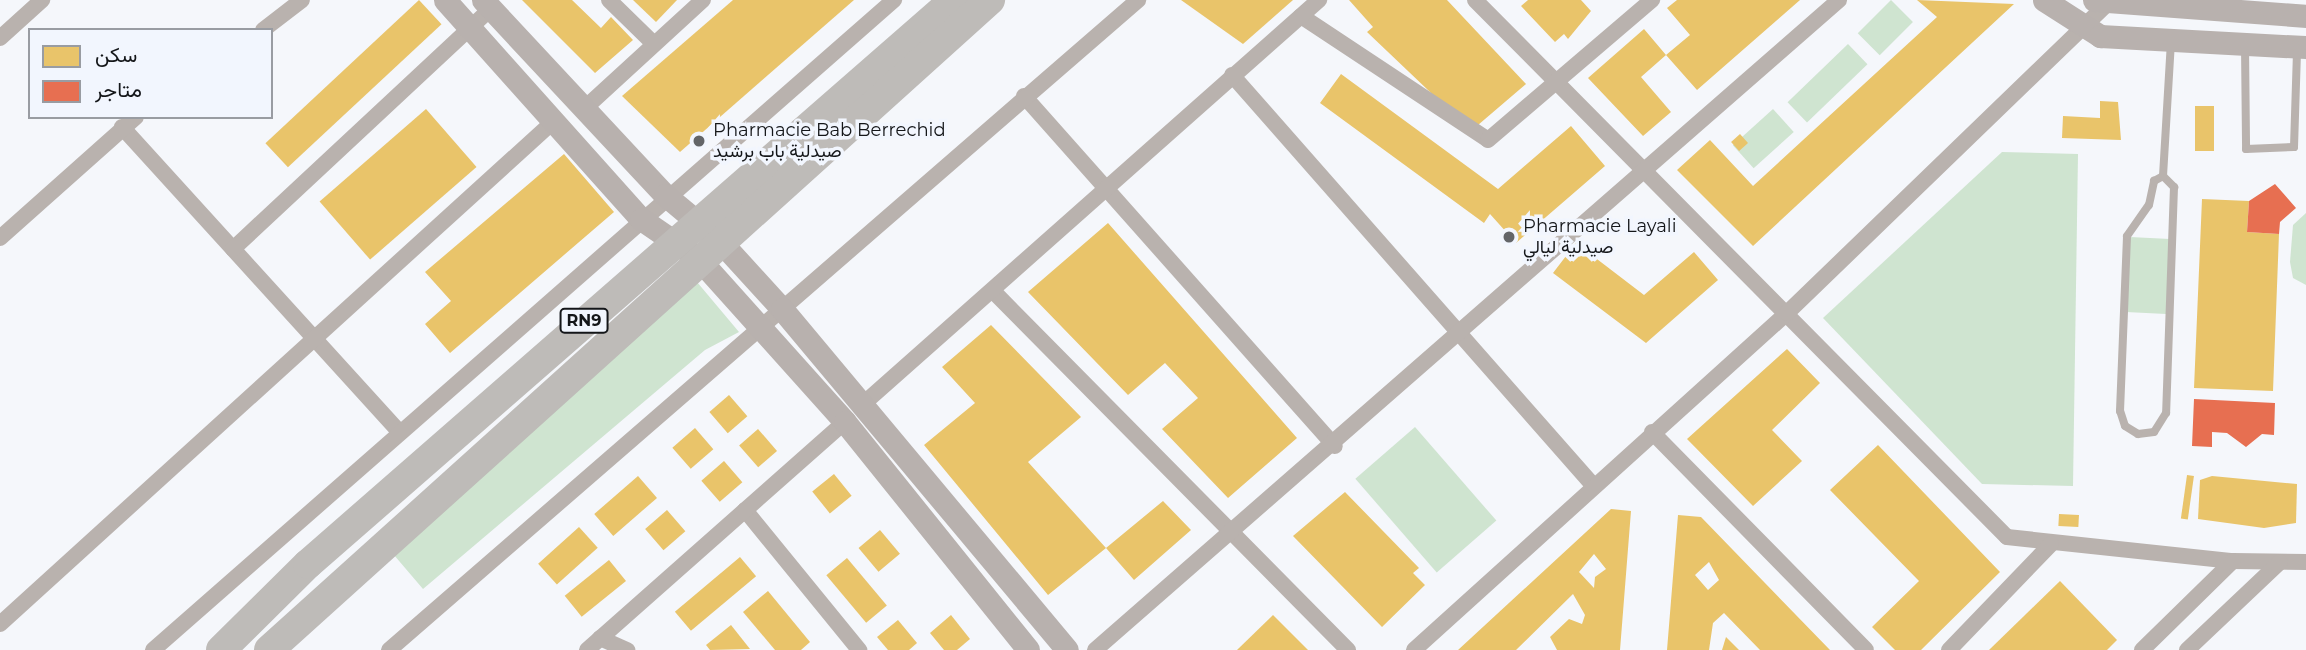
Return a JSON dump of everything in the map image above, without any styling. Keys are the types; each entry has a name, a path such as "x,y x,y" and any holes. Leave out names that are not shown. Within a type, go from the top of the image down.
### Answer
{"highway":[{"name":"RN9","path":"269,650 697,239 954,0"},
{"name":"RN9","path":"221,650 308,564 697,239 990,0"}],"main road":[{"path":"445,0 641,219 697,239 782,309 1067,650"},
{"path":"2044,0 2086,30 2171,43 2302,46"},
{"path":"2100,2 2246,15 2306,16"},
{"path":"487,4 665,195 758,330 845,422 1028,650"},
{"path":"2245,46 2246,15"}],"street":[{"path":"0,38 42,0"},
{"path":"266,28 302,0"},
{"path":"609,0 654,44"},
{"path":"585,108 703,0"},
{"path":"153,650 397,429 894,0"},
{"path":"389,650 1024,96 1139,0"},
{"path":"862,405 1319,0"},
{"path":"1301,16 1483,139 1497,135 1652,0"},
{"path":"1095,650 1335,446 1457,331 1839,0"},
{"path":"1481,2 1556,83 2007,537 2051,544 2233,561 2306,562"},
{"path":"1414,650 1592,484 1787,313 2086,30 2100,2"},
{"path":"233,249 471,27 487,4"},
{"path":"1232,75 1592,484"},
{"path":"1024,96 1335,446"},
{"path":"0,238 133,119"},
{"path":"0,624 554,121"},
{"path":"121,127 397,429"},
{"path":"993,290 1348,650"},
{"path":"587,650 845,422"},
{"path":"1652,432 1866,650"},
{"path":"745,510 859,650"},
{"path":"1949,650 2051,544"},
{"path":"2142,650 2233,561"},
{"path":"2187,650 2280,562"},
{"path":"600,638 627,650"}],"lane":[{"path":"2163,176 2154,181 2149,205 2127,236 2120,411 2125,426 2138,434 2154,432 2166,413 2174,187 2163,176 2171,43"},
{"path":"2245,46 2246,149 2294,147 2302,46"}],"green space":[{"path":"1891,0 1913,22 1880,55 1858,33"},
{"path":"1848,44 1867,64 1807,122 1788,102"},
{"path":"1773,109 1794,132 1754,168 1733,145"},
{"path":"2002,152 2078,154 2073,486 1982,484 1823,318"},
{"path":"2306,213 2306,285 2293,278 2290,262 2293,225"},
{"path":"2130,237 2170,239 2166,314 2126,312"},
{"path":"697,282 739,332 705,350 423,589 388,548"},
{"path":"1415,427 1496,521 1437,572 1355,479"}],"building: سكن":[{"path":"419,0 442,24 288,167 265,143"},
{"path":"522,0 572,0 601,28 611,17 633,40 595,73"},
{"path":"633,0 677,0 656,22"},
{"path":"733,0 854,0 680,152 622,96"},
{"path":"1181,0 1293,0 1243,44"},
{"path":"1349,0 1447,0 1526,84 1471,131 1367,32 1373,27"},
{"path":"1528,0 1581,0 1591,11 1568,39 1564,34 1555,42 1521,6"},
{"path":"1677,0 1800,0 1697,90 1666,55 1690,35 1667,8"},
{"path":"1917,0 2014,4 1753,246 1677,170 1710,140 1753,186 1937,17"},
{"path":"1644,29 1666,55 1641,77 1671,112 1643,136 1588,78"},
{"path":"1341,74 1498,189 1571,126 1605,166 1516,243 1490,214 1484,223 1320,103"},
{"path":"2100,101 2118,102 2121,140 2062,138 2063,116 2100,118"},
{"path":"2195,106 2214,106 2214,151 2195,151"},
{"path":"426,109 477,167 370,260 320,202"},
{"path":"1740,134 1748,143 1739,151 1731,142"},
{"path":"564,154 614,212 450,353 425,324 451,301 425,272"},
{"path":"2202,199 2249,201 2247,232 2279,234 2273,391 2194,388"},
{"path":"1108,223 1297,438 1228,498 1162,429 1198,398 1165,363 1128,395 1028,292"},
{"path":"1576,243 1644,295 1694,252 1718,280 1646,343 1553,273"},
{"path":"991,325 1081,417 1028,462 1106,548 1048,595 924,445 975,403 942,367"},
{"path":"1787,349 1820,383 1772,430 1802,461 1753,506 1687,439"},
{"path":"729,395 747,416 728,433 709,412"},
{"path":"695,428 713,449 691,469 672,448"},
{"path":"758,429 777,451 758,467 739,445"},
{"path":"1878,445 2000,572 1921,650 1895,650 1872,627 1919,581 1830,490"},
{"path":"724,461 742,482 720,502 701,481"},
{"path":"834,474 852,496 830,513 812,492"},
{"path":"2187,475 2194,476 2188,520 2181,519"},
{"path":"638,476 657,498 613,536 594,514"},
{"path":"2212,476 2297,484 2296,523 2264,528 2198,519 2200,480"},
{"path":"1345,492 1419,568 1413,573 1425,585 1382,627 1293,536"},
{"path":"1163,501 1191,530 1134,580 1106,548"},
{"path":"1611,509 1631,511 1620,650 1557,650 1550,637 1569,619 1582,624 1585,615 1573,594 1516,650 1458,650","holes":["1594,554 1606,569 1595,577 1594,588 1579,572"]},
{"path":"667,510 685,531 663,550 645,529"},
{"path":"2059,514 2079,515 2078,527 2058,526"},
{"path":"1678,515 1701,517 1830,650 1760,650 1724,613 1713,623 1709,650 1667,650","holes":["1709,562 1719,580 1708,590 1695,575"]},
{"path":"579,527 598,548 557,585 538,564"},
{"path":"880,530 900,554 878,572 859,548"},
{"path":"740,557 756,576 691,631 675,612"},
{"path":"847,558 887,605 866,623 826,575"},
{"path":"609,560 626,581 582,617 565,596"},
{"path":"2060,581 2117,640 2107,650 1989,650"},
{"path":"768,591 810,642 801,650 775,650 743,612"},
{"path":"951,615 970,639 957,650 944,650 930,633"},
{"path":"1273,615 1308,650 1237,650"},
{"path":"898,620 917,643 909,650 888,650 877,637"},
{"path":"731,625 750,649 710,650 706,645"},
{"path":"1726,637 1739,650 1722,650"}],"building: متاجر":[{"path":"2275,184 2296,208 2280,222 2279,234 2247,232 2249,201"},
{"path":"2194,399 2275,403 2274,435 2262,434 2246,447 2227,433 2212,432 2212,447 2192,446"}],"place":[{"name":"Pharmacie Bab Berrechid صيدلية باب برشيد","path":"699,141"},
{"name":"Pharmacie Layali صيدلية ليالي","path":"1509,237"}]}
